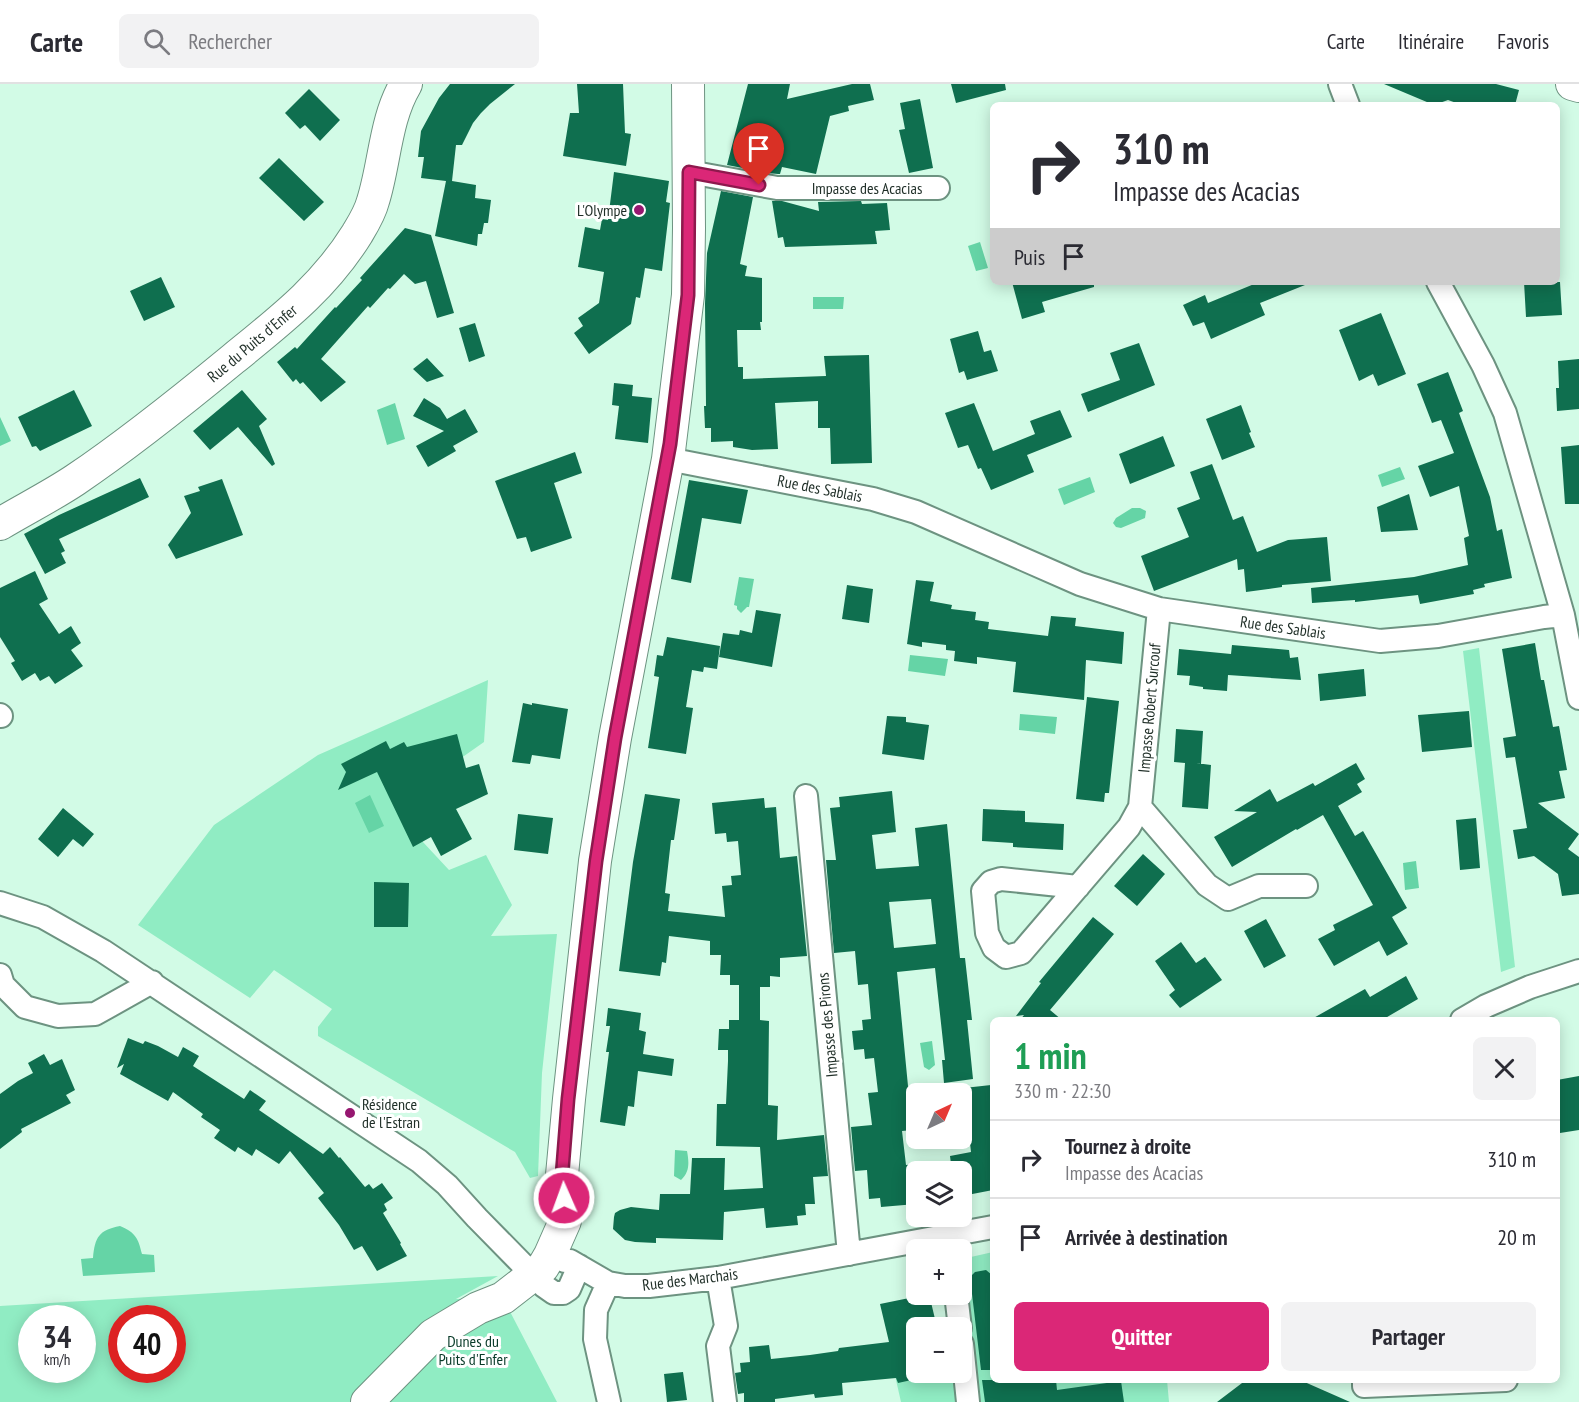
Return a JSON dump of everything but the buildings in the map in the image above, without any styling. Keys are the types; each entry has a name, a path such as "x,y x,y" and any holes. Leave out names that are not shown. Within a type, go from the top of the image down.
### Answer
{"street":[{"name":"Rue du Puits d'Enfer","path":"0,524 73,482 148,429 289,314 319,285 357,234 373,203 392,115 406,84"},
{"path":"0,903 43,917 104,951 419,1161 447,1185 477,1218 537,1270 544,1286 554,1293 563,1293 569,1289 579,1266 566,1221 562,1175 568,1099 596,861 615,738 668,459 688,295 688,84"},
{"path":"1340,84 1347,102"},
{"path":"1572,84 1579,86"},
{"name":"Impasse des Acacias","path":"689,172 777,188 938,188"},
{"path":"1440,285 1483,365 1505,413 1575,653 1579,698"},
{"name":"Rue des Sablais","path":"668,459 873,499 916,512 1080,584 1159,609 1380,641 1438,636 1563,615"},
{"name":"Impasse Robert Surcouf","path":"1078,887 1129,827 1140,807 1159,609"},
{"name":"Impasse des Pirons","path":"806,796 849,1254"},
{"path":"1140,807 1207,885 1228,899 1259,886 1306,886"},
{"path":"1467,1017 1486,1006 1530,987 1579,971"},
{"path":"0,975 3,985 25,1007 58,1016 95,1014 152,982"},
{"path":"537,1270 550,1255 566,1221"},
{"name":"Rue des Marchais","path":"957,1239 990,1228"},
{"name":"Rue des Marchais","path":"367,1402 434,1335 478,1308 504,1298 537,1270 558,1260 570,1261 608,1283 649,1286 718,1278 849,1254 906,1247"},
{"path":"718,1278 726,1326 718,1346 725,1402"},
{"path":"608,1283 596,1310 595,1339 609,1402"},
{"path":"966,1383 968,1402"},
{"path":"1364,1383 1364,1386 1435,1383"}],"green space":[{"path":"1479,648 1515,967 1501,972 1463,651"},
{"path":"488,680 484,742 447,768 422,841 449,870 486,855 512,905 491,936 557,934 542,1073 538,1176 530,1178 515,1152 318,1036 318,1027 332,1009 274,970 250,998 138,925 214,825 318,755"},
{"path":"990,1253 990,1383 1167,1383 1169,1402 901,1402 889,1349 906,1345 906,1383 972,1383 972,1317 948,1317 945,1305 972,1305 972,1257"},
{"name":"Dunes du Puits d'Enfer","path":"498,1276 456,1299 503,1298 557,1402 0,1402 0,1306"}],"shaded area":[{"path":"980,242 988,268 976,271 968,246"},
{"path":"813,297 844,297 843,309 813,309"},
{"path":"395,403 405,439 387,445 377,410"},
{"path":"0,417 11,441 0,446"},
{"path":"1400,467 1405,479 1382,487 1378,475"},
{"path":"1090,477 1095,492 1064,505 1058,489"},
{"path":"1132,508 1146,511 1145,518 1121,528 1116,527 1113,523 1116,518"},
{"path":"739,577 754,579 749,607 741,613 734,605"},
{"path":"910,655 948,659 945,676 908,671"},
{"path":"1020,714 1057,717 1055,734 1019,730"},
{"path":"370,795 384,826 369,833 355,803"},
{"path":"1416,861 1419,888 1405,890 1403,863"},
{"path":"932,1041 935,1065 929,1070 924,1067 920,1043"},
{"path":"675,1150 687,1151 688,1167 681,1180 674,1176"},
{"path":"120,1226 136,1237 142,1254 154,1255 155,1272 83,1276 81,1259 93,1258 99,1236 107,1230"}],"place":[{"name":"L'Olympe","path":"639,210"},
{"name":"Résidence de l'Estran","path":"350,1113"}],"route":[{"path":"564,1198 562,1175 568,1099 596,861 615,738 670,444 688,295 689,172 759,185"}]}
